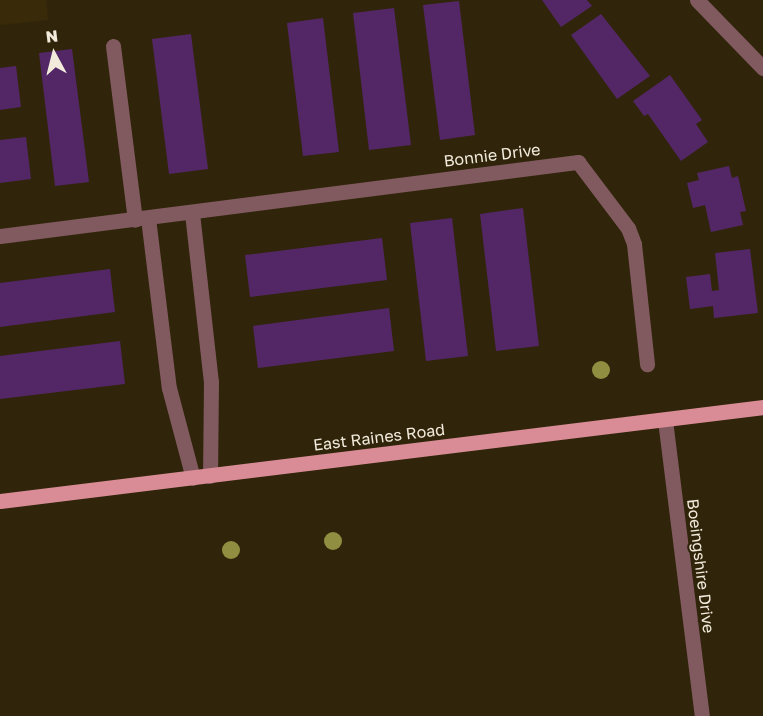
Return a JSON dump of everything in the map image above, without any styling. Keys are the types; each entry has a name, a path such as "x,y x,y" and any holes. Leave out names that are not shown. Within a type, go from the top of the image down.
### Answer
{"main road":[{"name":"East Raines Road","path":"0,501 763,407"}],"street":[{"path":"697,0 763,68"},
{"path":"113,46 169,388 193,478"},
{"name":"Bonnie Drive","path":"0,236 578,162 628,228 634,244 647,364"},
{"path":"192,213 211,382 210,476"},
{"name":"Boeingshire Drive","path":"665,420 702,716"}],"shaded area":[{"path":"0,0 46,0 48,20 0,25"}],"building":[{"path":"542,0 587,0 592,6 561,27"},
{"path":"459,1 475,135 440,140 423,5"},
{"path":"394,8 411,145 369,150 353,13"},
{"path":"601,14 650,76 617,99 571,35"},
{"path":"323,18 339,152 303,156 287,23"},
{"path":"191,34 208,169 169,174 152,39"},
{"path":"72,49 89,182 55,186 39,53"},
{"path":"16,66 21,107 0,110 0,68"},
{"path":"670,75 702,120 696,124 708,142 681,161 648,114 644,116 633,101"},
{"path":"26,137 31,179 0,183 0,140"},
{"path":"729,166 732,178 738,176 746,211 740,212 743,225 711,232 705,205 693,208 687,183 699,180 697,173"},
{"path":"523,208 539,346 496,351 480,214"},
{"path":"452,218 468,356 426,361 410,223"},
{"path":"382,238 387,280 250,297 245,255"},
{"path":"750,249 758,313 714,318 713,306 690,309 686,277 710,274 712,291 719,290 715,253"},
{"path":"110,269 115,312 0,327 0,283"},
{"path":"389,308 394,351 258,368 253,326"},
{"path":"120,341 125,384 0,399 0,356"}]}
